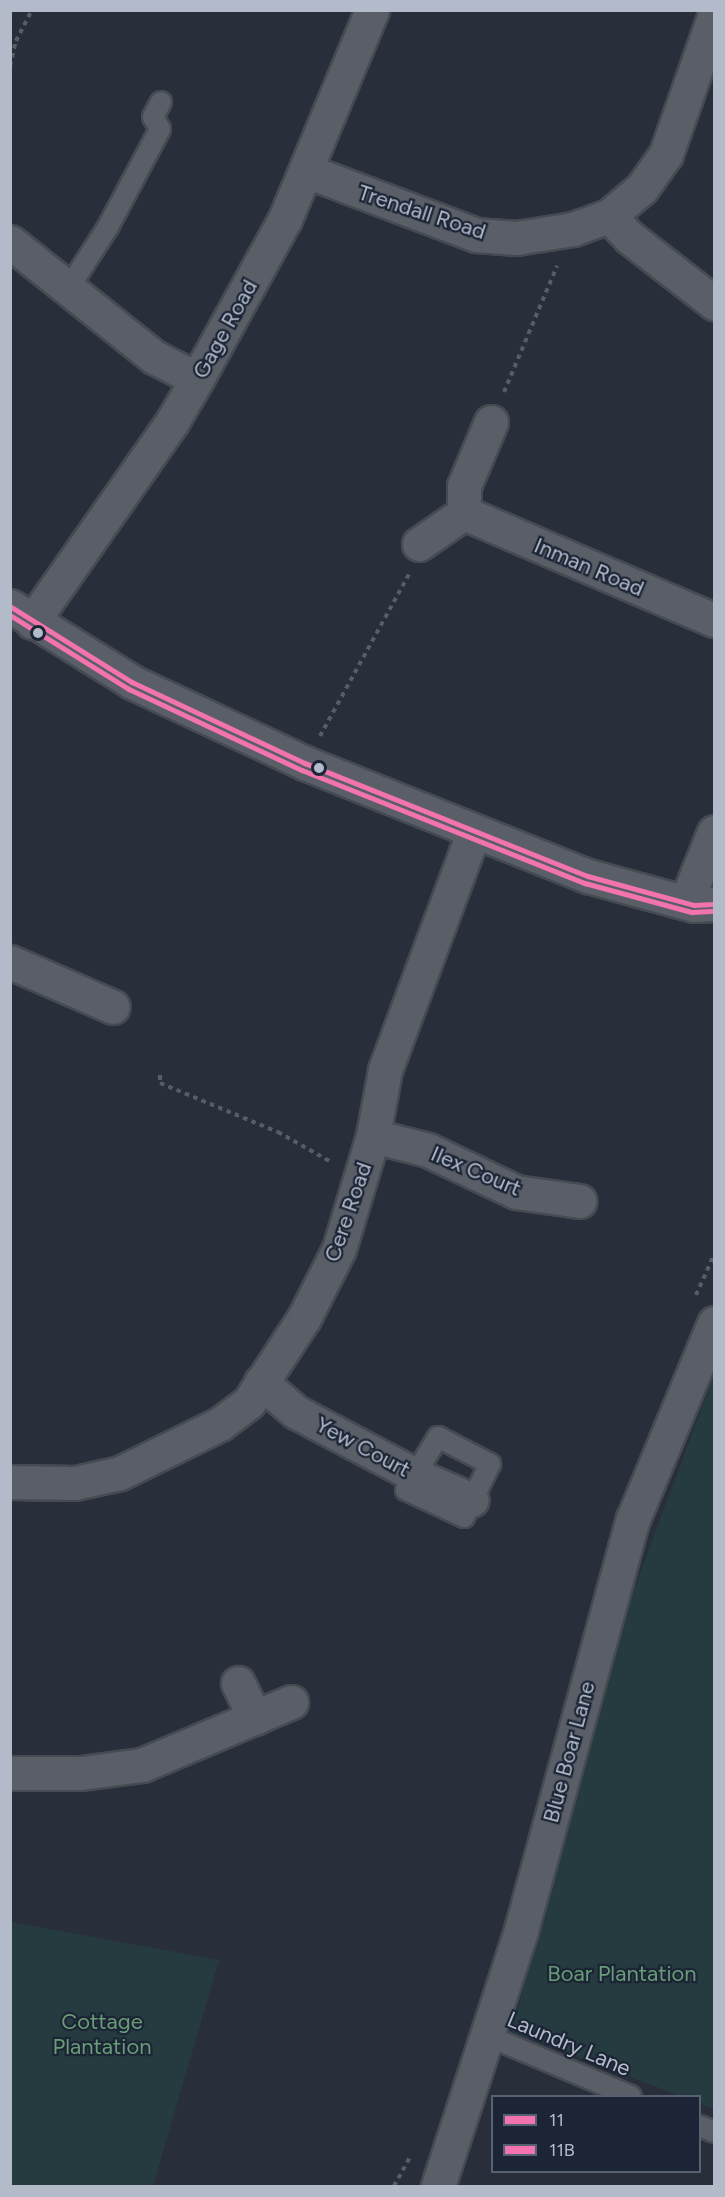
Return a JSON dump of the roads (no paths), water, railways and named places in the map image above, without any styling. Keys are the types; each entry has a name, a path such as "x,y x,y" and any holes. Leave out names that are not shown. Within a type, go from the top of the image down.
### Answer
{"street":[{"name":"Gage Road","path":"21,614 172,422 197,379 285,219 307,171 372,10"},
{"name":"Trendall Road","path":"307,171 476,235 516,238 573,229 609,216 642,188 666,154 714,17"},
{"path":"609,216 628,237 714,303"},
{"path":"10,242 154,357 197,379"},
{"path":"419,544 464,513 464,486 491,422"},
{"name":"Inman Road","path":"464,513 714,620"},
{"path":"21,614 132,682 305,762 588,876 704,904"},
{"name":"Cere Road","path":"10,1482 75,1483 120,1473 220,1424 249,1402 304,1318 339,1249 373,1136 385,1070 474,831"},
{"path":"704,904 692,887 714,832"},
{"path":"10,962 113,1006"},
{"name":"Ilex Court","path":"373,1136 428,1150 516,1192 579,1201"},
{"name":"Blue Boar Lane","path":"438,2187 521,1930 633,1519 714,1323"},
{"name":"Yew Court","path":"261,1382 296,1412 413,1474 472,1500"},
{"path":"238,1683 255,1718"},
{"path":"10,1773 81,1773 142,1765 291,1702"}],"lane":[{"path":"68,289 108,227 160,129 153,117 161,102"},
{"path":"413,1474 438,1437 490,1464 472,1500"},
{"name":"Laundry Lane","path":"488,2036 626,2095"}],"park label":[{"name":"Boar Plantation","path":"622,1974"},
{"name":"Cottage Plantation","path":"102,2034"}]}
